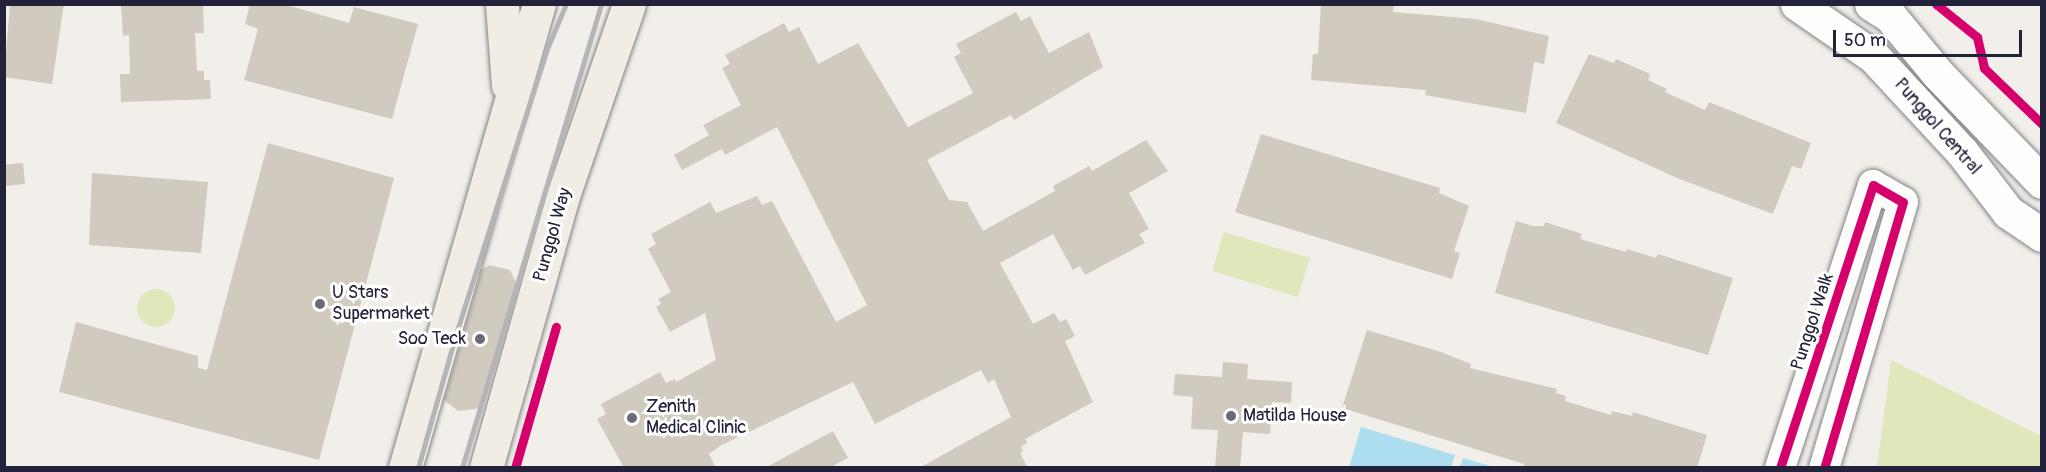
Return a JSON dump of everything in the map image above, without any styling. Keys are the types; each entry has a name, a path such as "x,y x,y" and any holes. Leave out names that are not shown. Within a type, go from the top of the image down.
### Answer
{"main road":[{"path":"502,4 509,102"},
{"path":"405,468 539,4"},
{"name":"Punggol Way","path":"486,468 564,193 629,4"},
{"path":"616,43 654,4"},
{"name":"Punggol Central","path":"1797,4 1874,57 1962,152 2008,212 2042,235"},
{"name":"Punggol Central","path":"1871,4 1890,16 1944,81 2042,182"}],"street":[{"name":"Punggol Walk","path":"1780,468 1873,185 1903,202 1824,468"}],"green space":[{"path":"1224,232 1310,258 1298,297 1212,271"},
{"path":"156,289 169,295 175,308 169,321 156,327 143,321 137,308 143,295"},
{"path":"1891,360 2041,436 2041,467 1877,467"}],"water":[{"path":"1361,427 1455,455 1451,467 1349,467"},
{"path":"1463,458 1494,467 1460,467"}],"building":[{"path":"10,4 64,4 52,84 4,77"},
{"path":"203,4 204,33 195,33 197,71 204,71 204,80 210,80 211,99 121,102 120,74 130,74 129,35 123,36 121,6"},
{"path":"250,4 283,4 349,23 354,7 418,24 392,119 244,80 258,29 245,24"},
{"path":"1321,4 1394,4 1393,12 1476,19 1549,36 1544,64 1534,62 1526,113 1425,95 1426,90 1311,80 1313,54 1318,54"},
{"path":"1016,12 1021,21 1030,16 1049,53 1089,32 1103,67 1014,120 1011,115 927,160 949,200 967,202 983,231 1055,191 1053,186 1089,166 1092,171 1146,140 1168,171 1129,193 1149,229 1139,234 1145,243 1085,275 1080,266 1073,270 1053,234 1000,263 1033,324 1054,313 1060,322 1066,319 1075,336 1065,341 1093,402 1025,439 1027,443 1021,447 1023,451 1020,453 1028,468 919,468 1011,417 994,379 988,383 981,370 875,424 853,382 720,446 709,454 716,468 624,468 597,419 606,414 601,404 660,372 666,383 675,379 676,382 716,360 705,313 670,332 656,307 661,304 658,299 671,292 648,249 656,244 651,234 710,202 716,213 757,196 762,205 772,201 836,322 867,305 777,127 725,155 722,149 682,170 674,155 709,135 703,125 741,105 722,68 730,64 725,55 784,23 789,32 799,27 818,64 858,43 908,127 973,93 954,57 961,53 956,44"},
{"path":"1589,54 1614,63 1616,59 1650,74 1648,80 1667,89 1665,92 1705,110 1709,102 1811,143 1801,169 1792,166 1773,214 1677,178 1556,123"},
{"path":"1261,134 1440,188 1439,193 1469,206 1454,251 1460,253 1452,279 1235,212"},
{"path":"268,143 394,178 319,460 59,392 76,322 198,356 198,368 207,370"},
{"path":"23,163 25,184 4,186 4,165"},
{"path":"92,173 208,182 201,253 89,245"},
{"path":"1516,221 1533,226 1544,226 1545,222 1582,234 1580,239 1656,258 1658,254 1733,278 1708,355 1495,293"},
{"name":"Soo Teck","path":"490,265 510,270 518,287 485,402 476,409 458,411 444,400 482,269"},
{"path":"1367,330 1441,352 1471,364 1470,368 1557,389 1556,393 1566,396 1565,401 1611,415 1612,411 1632,416 1633,412 1707,435 1697,468 1523,468 1524,464 1342,408"},
{"name":"Matilda House","path":"1223,362 1248,364 1247,379 1292,382 1291,403 1272,402 1270,434 1243,432 1240,468 1215,468 1218,430 1191,429 1193,397 1173,395 1175,374 1222,377"},
{"path":"833,431 848,458 829,468 765,468"}],"railway":[{"path":"418,468 455,337 547,49 566,4"},
{"path":"462,468 601,4"}],"cycle path":[{"path":"1936,4 1977,37 1984,68 2042,124"},
{"path":"1780,468 1873,185 1903,202 1824,468"},
{"path":"515,468 556,327"}],"place":[{"name":"U Stars Supermarket","path":"320,304"},
{"name":"Soo Teck","path":"480,339"},
{"name":"Matilda House","path":"1231,416"},
{"name":"Zenith Medical Clinic","path":"632,418"}]}
